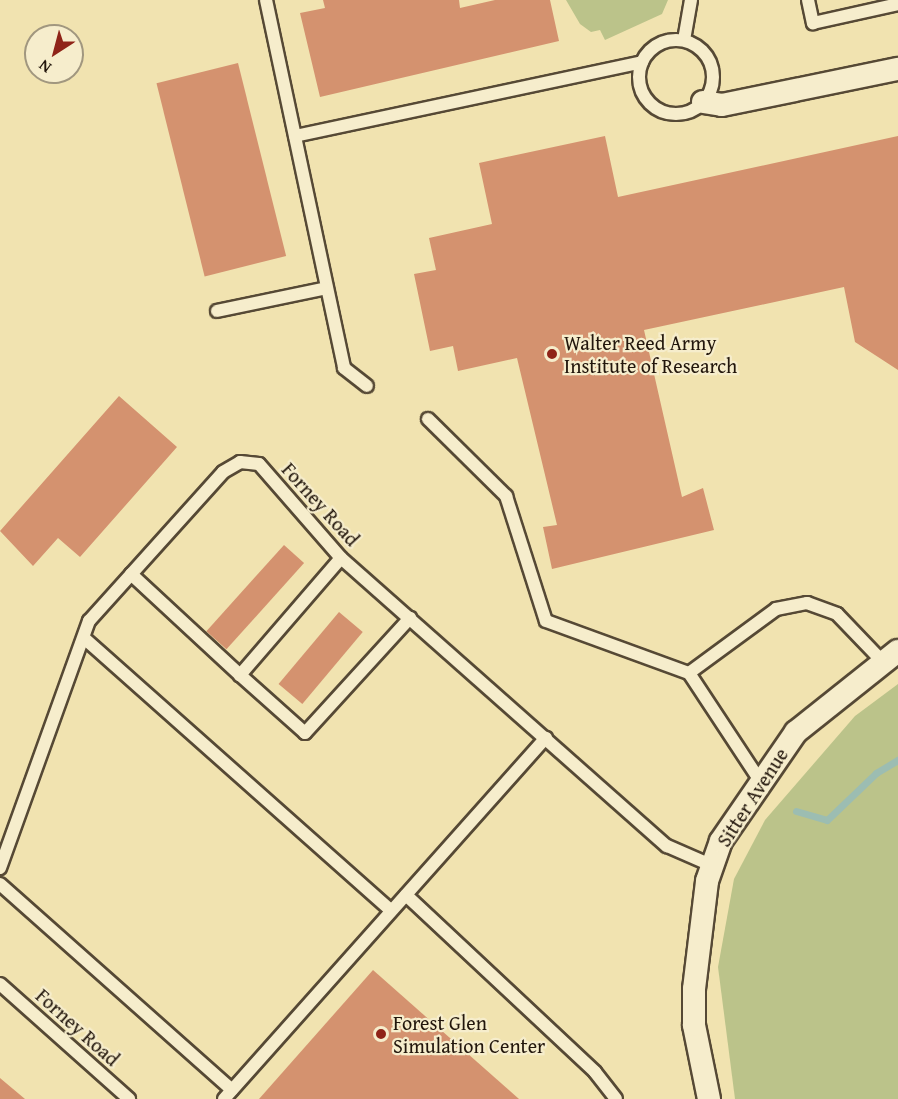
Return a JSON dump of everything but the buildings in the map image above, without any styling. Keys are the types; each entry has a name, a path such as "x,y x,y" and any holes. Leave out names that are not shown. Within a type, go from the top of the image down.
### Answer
{"street":[{"path":"704,102 722,105 898,69"},
{"name":"Sitter Avenue","path":"709,1099 694,1025 696,957 711,865 759,779 796,732 891,657"}],"lane":[{"path":"266,0 344,368 367,386"},
{"path":"684,40 691,0"},
{"path":"808,0 813,23 898,4"},
{"path":"684,40 701,49 712,69 704,102 672,114 651,104 640,84 642,62 657,45 684,40"},
{"path":"295,136 642,62"},
{"path":"217,311 327,288"},
{"path":"428,419 506,496 546,621 689,673 759,779"},
{"name":"Forney Road","path":"0,868 89,621 223,472 240,462 259,464 341,558 667,846 711,865"},
{"path":"240,675 341,558"},
{"path":"131,574 305,733 410,618"},
{"path":"689,673 776,609 799,603 837,614 891,657"},
{"path":"84,638 390,910"},
{"path":"0,884 228,1095 546,737"},
{"path":"406,895 595,1072 616,1099"},
{"name":"Forney Road","path":"0,984 129,1099"}],"green space":[{"path":"566,0 668,0 662,14 605,40 600,30 591,32 580,24"},
{"path":"898,684 898,1099 735,1099 718,967 734,879 765,820 855,716"}],"waterway":[{"path":"796,811 827,820 876,773 898,760"}],"place":[{"name":"Walter Reed Army Institute of Research","path":"552,354"},
{"name":"Forest Glen Simulation Center","path":"381,1034"}]}
